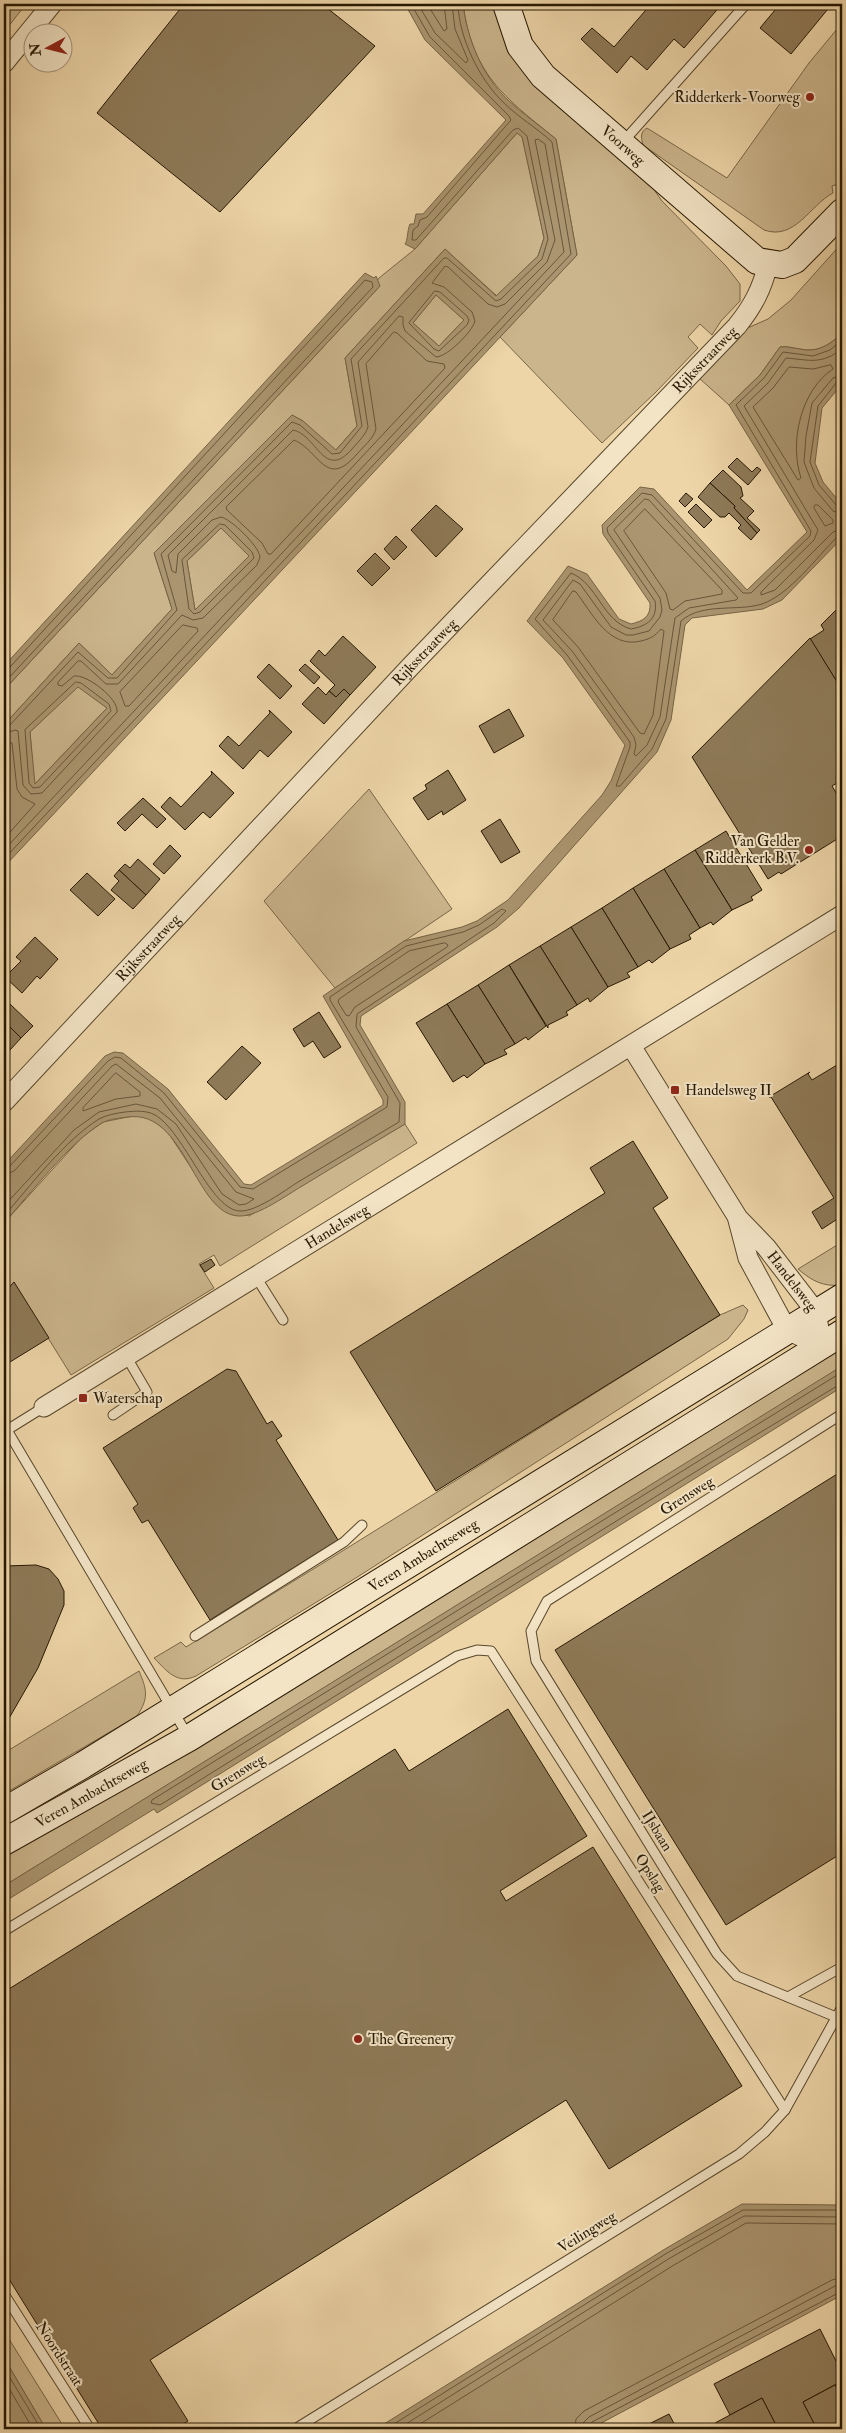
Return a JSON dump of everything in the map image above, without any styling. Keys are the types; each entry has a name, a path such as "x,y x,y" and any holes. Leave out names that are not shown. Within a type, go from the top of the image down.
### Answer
{"main road":[{"name":"Voorweg","path":"506,4 520,46 543,76 747,253 757,261 768,264"},
{"path":"768,264 782,265 795,260 842,212"},
{"name":"Veren Ambachtseweg","path":"4,1811 842,1296"},
{"name":"Veren Ambachtseweg","path":"4,1842 189,1738 832,1339"}],"street":[{"path":"4,63 52,4"},
{"name":"Rijksstraatweg","path":"4,1102 404,674 737,326 752,307 763,286 768,264"},
{"name":"Handelsweg","path":"44,1407 842,915"},
{"name":"Handelsweg","path":"631,1046 738,1218 766,1247 816,1312 832,1339"},
{"name":"Handelsweg","path":"738,1218 748,1258 787,1330 832,1339"}],"lane":[{"path":"621,144 746,4"},
{"path":"256,1277 283,1320"},
{"path":"112,1415 147,1392 126,1356"},
{"path":"44,1407 7,1430 189,1738"},
{"name":"Grensweg","path":"547,1601 842,1414"},
{"path":"195,1636 344,1542 362,1525"},
{"name":"IJsbaan","path":"547,1601 531,1631 536,1661 717,1954 737,1976 836,2017"},
{"name":"Grensweg","path":"4,1932 457,1656 477,1650 491,1651"},
{"name":"Opslag","path":"491,1651 785,2110"},
{"path":"788,1997 842,1967"},
{"name":"Veilingweg","path":"294,2429 738,2154 764,2132 785,2110 842,2007"},
{"name":"Noordstraat","path":"4,2294 90,2429"}],"shaded area":[{"path":"4,4 26,4 4,32"},
{"path":"463,4 496,4 650,184 662,201 726,266 740,284 740,301 721,321 712,335 700,324 688,337 698,348 656,392 602,443 500,337 577,255 556,139 521,110 493,82 474,49 467,28"},
{"path":"842,23 842,183 832,186 833,193 785,231 764,230 643,145 642,135 643,131 647,128 727,178 809,63"},
{"path":"517,133 522,136 544,238 538,256 497,296 445,249 345,358 357,426 335,451 303,421 292,415 154,553 172,609 112,675 79,643 4,725 4,690 380,286 377,281 379,278 415,249"},
{"path":"842,243 842,333 833,341 818,349 806,350 780,347 760,375 729,405 699,378 743,330 768,319 791,300"},
{"path":"436,295 464,320 439,346 413,323"},
{"path":"221,528 249,556 195,610 187,561"},
{"path":"78,686 107,708 34,785 30,732"},
{"path":"369,789 452,909 335,988 264,901"},
{"path":"138,1115 152,1119 167,1131 213,1201 249,1216 405,1124 417,1143 220,1266 214,1255 199,1264 214,1288 71,1375 14,1283 4,1293 4,1223 81,1138 103,1122"},
{"path":"842,1242 842,1285 829,1285 818,1282 798,1269"},
{"path":"743,1305 748,1310 744,1319 728,1339 359,1576 196,1676 183,1679 178,1678 168,1672 154,1658 181,1642 186,1647 720,1315"},
{"path":"842,1345 842,1367 4,1886 4,1850"},
{"path":"139,1671 146,1694 144,1704 137,1716 4,1794 4,1753"},
{"path":"4,2331 65,2429 46,2429 4,2358"}],"water":[{"path":"405,4 463,4 472,43 483,68 491,80 508,100 556,139 577,255 4,867 4,725 79,643 112,675 172,609 154,553 292,415 303,421 336,450 357,426 345,358 445,249 496,296 538,256 544,238 522,137 517,133 415,249 405,244 410,224 414,224 416,214 423,214 506,120 425,40","holes":["436,295 464,320 439,346 413,323","221,528 249,556 195,610 187,561","78,687 107,708 35,784 30,732"]},
{"path":"365,273 374,278 376,276 380,286 4,690 4,666"},
{"path":"842,333 842,384 822,408 815,463 823,482 842,505 842,538 782,600 763,609 692,618 685,625 671,720 657,752 519,908 497,927 361,1016 360,1025 405,1102 405,1124 273,1204 248,1215 240,1216 225,1212 212,1200 177,1145 164,1129 148,1119 128,1117 111,1120 102,1123 64,1155 4,1223 4,1165 105,1056 114,1052 123,1053 168,1089 244,1184 251,1185 383,1105 383,1100 323,996 404,941 462,927 477,921 508,900 602,795 611,781 625,745 563,658 527,621 568,566 587,574 619,619 631,624 643,620 648,615 650,603 603,534 602,525 640,487 654,489 747,590 807,532 729,405 760,375 780,347 806,350 818,349 833,341"},
{"path":"842,1366 842,1387 157,1813 154,1809 4,1902 4,1886"},
{"path":"742,2204 842,2205 842,2295 590,2429 376,2429 665,2249"},
{"path":"4,2358 46,2429 4,2429"}],"building":[{"path":"184,4 322,4 375,46 220,212 97,113"},
{"path":"651,4 722,4 684,48 674,39 647,70 631,56 617,73 581,39 592,28 614,47"},
{"path":"780,4 832,4 791,54 760,28"},
{"name":"Ridderkerk-Voorweg","path":"809,92 816,96 811,102 805,98"},
{"path":"737,458 752,472 757,467 761,470 748,485 728,467"},
{"path":"723,470 741,487 743,496 740,498 754,511 747,518 760,530 757,533 734,508 735,506 710,483"},
{"path":"710,483 735,506 734,508 757,533 751,540 738,528 741,525 729,513 725,517 720,517 698,497"},
{"path":"686,493 693,499 685,507 679,501"},
{"path":"696,504 712,520 704,528 688,512"},
{"path":"436,505 463,529 436,557 411,530"},
{"path":"396,536 407,547 394,560 384,549"},
{"path":"375,553 390,568 372,586 357,571"},
{"path":"842,604 842,690 810,639 824,630 821,625"},
{"path":"343,636 376,667 350,695 344,689 336,697 329,691 335,685 310,661 319,650 325,656"},
{"path":"810,638 842,690 842,780 832,786 842,803 842,836 781,874 779,872 768,879 692,757"},
{"path":"269,664 292,686 280,699 257,677"},
{"path":"305,664 320,677 314,684 299,670"},
{"path":"318,687 326,695 329,691 336,697 344,689 350,695 324,724 302,704"},
{"path":"509,709 524,736 494,753 479,726"},
{"path":"269,710 292,732 268,757 260,750 243,769 219,746 228,736 239,746 270,713"},
{"path":"448,770 466,800 443,815 442,811 428,820 413,798 427,789 425,785"},
{"path":"211,771 234,793 210,818 203,812 185,830 161,807 170,797 181,807 212,774"},
{"path":"143,798 166,819 157,828 142,814 125,831 117,823"},
{"path":"500,819 520,852 501,863 481,831"},
{"path":"726,831 762,890 751,897 753,900 732,910 695,850"},
{"path":"170,845 181,856 164,874 153,864"},
{"path":"695,850 732,910 713,925 711,922 700,928 664,869"},
{"path":"138,859 160,879 146,895 119,870 125,864 130,868"},
{"path":"664,869 700,928 689,935 691,939 670,949 633,888"},
{"path":"119,870 146,895 133,909 111,890 119,881 114,876"},
{"path":"87,873 115,899 98,916 70,890"},
{"path":"633,888 670,949 652,963 649,960 638,967 602,908"},
{"path":"602,908 638,967 627,973 630,977 608,987 571,927"},
{"path":"571,927 608,987 590,1002 588,998 577,1005 540,946"},
{"path":"35,937 58,959 40,979 37,976 22,993 5,977 21,961 16,957"},
{"path":"540,946 577,1005 566,1012 568,1015 548,1025 548,1028 509,965"},
{"path":"509,965 546,1026 528,1040 526,1037 515,1044 478,985"},
{"path":"478,985 515,1044 504,1050 507,1054 485,1064 447,1004"},
{"path":"10,1004 33,1026 21,1038 4,1021 4,1010"},
{"path":"447,1004 485,1064 467,1078 464,1075 453,1082 416,1023"},
{"path":"319,1012 341,1047 324,1058 313,1041 304,1047 293,1029"},
{"path":"4,1021 21,1038 10,1050 4,1044"},
{"path":"4,1044 10,1050 4,1057"},
{"path":"242,1046 261,1063 226,1100 207,1082"},
{"path":"842,1062 842,1216 822,1229 812,1212 834,1198 771,1097 769,1097 810,1072 808,1074 812,1080"},
{"path":"633,1141 668,1198 653,1208 720,1315 436,1491 350,1352 605,1193 590,1168"},
{"path":"211,1259 215,1265 205,1272 200,1265"},
{"path":"14,1282 49,1338 10,1362 4,1352 4,1293"},
{"path":"227,1369 236,1371 267,1424 272,1421 282,1436 276,1440 338,1540 210,1620 148,1520 142,1523 133,1508 138,1504 103,1448"},
{"path":"842,1471 842,1853 726,1925 555,1650"},
{"path":"36,1565 49,1569 58,1579 64,1591 64,1605 38,1668 4,1727 4,1566"},
{"name":"The Greenery","path":"508,1709 587,1836 500,1891 506,1901 593,1847 742,2086 609,2169 566,2100 150,2360 188,2421 175,2429 102,2429 4,2271 4,1992 395,1749 409,1771"},
{"path":"820,2329 842,2373 842,2381 803,2402 817,2429 778,2429 762,2398 730,2415 714,2384"},
{"path":"835,2385 842,2399 842,2429 817,2429 803,2402"},
{"path":"762,2398 778,2429 718,2429 715,2423"},
{"path":"669,2414 677,2429 639,2429"}],"place":[{"name":"Ridderkerk-Voorweg","path":"810,97"},
{"name":"Van Gelder Ridderkerk B.V.","path":"809,850"},
{"name":"Handelsweg II","path":"675,1090"},
{"name":"Waterschap","path":"83,1398"},
{"name":"The Greenery","path":"358,2039"}]}
